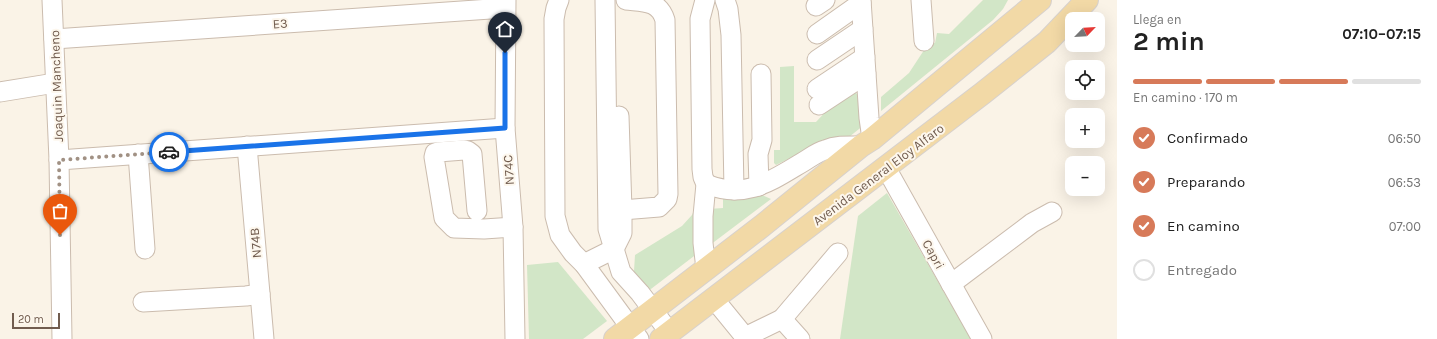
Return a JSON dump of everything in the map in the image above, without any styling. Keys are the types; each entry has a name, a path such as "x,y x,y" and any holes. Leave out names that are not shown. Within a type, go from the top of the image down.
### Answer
{"main road":[{"path":"1009,25 1019,0"},
{"path":"628,335 653,311 867,142 1040,0"},
{"name":"Avenida General Eloy Alfaro","path":"665,336 886,168 1047,42 1087,0"}],"street":[{"name":"Joaquin Mancheno","path":"52,0 59,160 62,339"},
{"path":"559,0 554,20 555,216 560,235 573,254 584,264 628,335"},
{"path":"605,0 608,229 621,272 640,293 653,311 665,336"},
{"path":"584,264 614,249 622,233 617,0"},
{"path":"622,210 659,207 667,199 668,194 665,20 662,12 652,3 626,0"},
{"path":"705,0 700,19 702,177 706,184 703,216 703,243 706,269"},
{"path":"725,0 728,9 731,35 734,190"},
{"path":"921,0 924,41"},
{"name":"E3","path":"54,39 505,4"},
{"name":"N74C","path":"505,4 505,128 513,227 515,339"},
{"path":"706,184 722,190 749,189 764,184 823,150 836,146 867,142 869,118 860,28"},
{"path":"818,48 860,28"},
{"path":"818,48 860,28"},
{"path":"818,48 860,28"},
{"path":"761,74 762,140 766,152 764,184"},
{"path":"0,92 55,83"},
{"path":"59,160 505,128"},
{"name":"N74B","path":"246,146 264,339"},
{"path":"477,211 472,154 464,150 435,153 434,157 444,218 448,223 454,228 484,229 513,227"},
{"path":"138,154 145,249"},
{"name":"Capri","path":"886,168 982,339"},
{"path":"951,284 1026,227 1052,212"},
{"path":"714,299 745,338 782,319 838,253"},
{"path":"142,302 260,294"},
{"path":"782,319 800,339"}],"green space":[{"path":"983,0 1008,0 1003,9 993,20 881,111 881,97 909,73 930,41 935,43 937,33 949,34"},
{"path":"794,66 794,122 816,122 839,99 856,93 860,97 864,125 844,141 823,142 776,165 774,163 774,150 780,150 780,67"},
{"path":"887,193 971,339 840,339 858,216"},
{"path":"762,195 771,199 710,245 709,209 723,208 723,198"},
{"path":"698,201 698,253 647,292 637,285 634,271 635,255 682,226 692,215"},
{"path":"558,262 607,321 583,339 529,339 527,265"}],"way so far":[{"path":"60,235 59,160 169,152"}],"route":[{"path":"169,152 505,128 505,53"}]}
